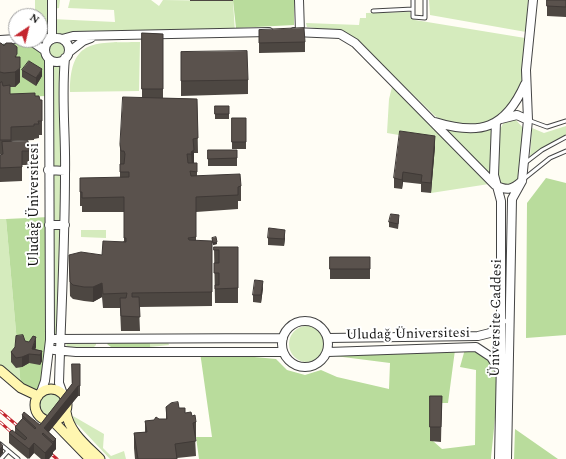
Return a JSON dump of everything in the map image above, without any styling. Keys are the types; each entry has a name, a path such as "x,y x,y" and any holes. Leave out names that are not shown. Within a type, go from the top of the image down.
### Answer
{"main road":[{"path":"0,370 21,388 42,419 53,421 61,418 66,412"},
{"path":"21,388 40,394"},
{"path":"36,410 36,400 40,394 50,389 63,394 67,402 66,412 68,422 72,429 100,459"},
{"path":"53,421 90,459"}],"street":[{"path":"52,0 52,39"},
{"path":"299,0 300,32"},
{"path":"48,38 62,39 73,36 278,32 340,34 355,43 495,185 506,190 513,189 522,181 522,165 528,120 526,82 533,0"},
{"path":"49,59 59,62 83,41 97,36"},
{"path":"41,48 44,50 46,43 52,39"},
{"name":"Uludağ Üniversitesi","path":"62,39 67,44 63,104 66,171 59,383 63,394"},
{"name":"Uludağ Üniversitesi","path":"40,394 45,381 50,350 48,170 49,59 44,50"},
{"path":"495,185 499,121 519,98 526,82"},
{"path":"434,122 456,129 472,130 484,128 517,115 528,120"},
{"path":"48,170 66,171"},
{"name":"Üniversite Caddesi","path":"507,459 512,199 522,181"},
{"name":"Üniversite Caddesi","path":"495,185 501,201 502,321 499,459"},
{"path":"49,225 65,225"},
{"path":"310,320 322,327 328,338 328,352 320,364 306,368 292,364 283,352 283,338 285,332 295,323 310,320"},
{"name":"Uludağ Üniversitesi","path":"328,338 478,336 490,334 502,321"},
{"path":"229,338 230,351"},
{"path":"50,340 283,338"},
{"path":"104,339 104,352"},
{"path":"173,339 174,352"},
{"name":"Uludağ Üniversitesi","path":"328,352 476,347 492,357 501,373"},
{"path":"50,350 104,352 283,352"}],"lane":[{"path":"413,0 413,17 425,18 424,0"},
{"path":"373,11 413,9"},
{"path":"528,120 542,127 555,126 566,120"},
{"path":"522,165 542,150 566,137"},
{"path":"522,181 550,158 565,150"},
{"path":"0,444 13,458 18,459"},
{"path":"1,459 8,451"}],"green space":[{"path":"35,0 60,0 59,8 52,9 52,19 115,22 114,10 68,8 70,0 151,0 159,6 163,0 233,1 235,33 64,38 52,35 65,41 68,48 60,339 52,337 45,50 46,48 48,48 49,40 48,8 35,8"},
{"path":"233,0 294,0 294,25 236,28"},
{"path":"429,0 528,0 526,32 430,15"},
{"path":"410,12 411,18 415,20 525,38 522,83 517,93 503,110 495,117 477,125 456,125 446,121 435,116 356,39 340,31 307,27 306,23 359,25 360,18 366,18 366,13"},
{"path":"0,40 8,40 8,48 37,48 45,53 49,96 0,97"},
{"path":"110,42 140,42 139,91 70,92 71,74 75,61 81,52 88,47"},
{"path":"392,87 489,184 431,193 434,141 387,133 389,99"},
{"path":"512,119 516,120 524,129 522,181 503,187 499,181 499,131 504,122"},
{"path":"434,122 456,129 496,122 495,185"},
{"path":"566,126 566,137 530,157 532,128 544,133"},
{"path":"546,178 566,183 566,335 526,338 527,203"},
{"path":"49,217 45,366 41,392 21,388 6,219"},
{"path":"0,219 6,219 21,388 0,370"},
{"path":"81,230 106,230 106,238 81,237"},
{"path":"307,326 320,331 325,344 320,357 307,362 294,357 289,344 294,331"},
{"path":"109,341 150,341 150,347 111,347 107,344"},
{"path":"150,341 168,342 169,345 150,347"},
{"path":"68,342 96,343 96,345 94,347 68,347 66,345"},
{"path":"465,349 470,349 484,356 494,368 496,373 497,388 491,459 199,459 196,437 212,437 200,352 276,359 287,370 305,375 321,370 337,377 389,389 390,363 335,356 334,354 455,350 448,403 433,403 433,441 442,449 475,445 476,370 460,367"},
{"path":"49,392 58,394 64,401 45,417 39,411 38,403 41,397"},
{"path":"73,416 104,434 103,448 111,456 124,451 126,459 110,459 74,422"},
{"path":"515,429 558,459 514,459"}],"building":[{"path":"547,0 566,0 566,7 547,6"},
{"path":"304,28 305,42 259,43 259,30"},
{"path":"142,33 163,34 163,89 142,89"},
{"path":"0,43 4,46 8,43 8,48 17,48 17,54 15,57 20,57 20,68 15,72 0,72"},
{"path":"247,51 248,80 181,81 181,52"},
{"path":"29,61 42,69 36,78 22,70"},
{"path":"2,82 3,86 10,85 10,94 35,93 35,96 39,96 40,100 42,100 42,121 38,121 39,124 34,124 34,126 11,127 11,140 0,140 0,83"},
{"path":"123,97 197,99 198,138 193,139 194,150 191,152 192,154 187,154 188,163 197,163 197,172 190,171 191,176 240,174 241,186 238,187 238,195 196,197 196,237 188,238 189,240 212,241 212,292 132,293 132,297 139,297 140,317 121,316 120,298 126,298 127,293 103,294 102,283 93,287 84,287 73,285 70,282 69,255 81,252 102,255 103,241 126,242 126,238 124,238 124,197 82,198 82,192 80,192 80,178 129,177 129,172 120,172 120,164 124,164 125,154 124,151 121,151 120,145"},
{"path":"215,106 229,106 229,114 215,114"},
{"path":"232,118 246,118 246,142 232,142"},
{"path":"400,131 435,136 431,183 421,182 422,175 403,172 402,180 394,178"},
{"path":"28,141 29,151 22,151 22,167 0,168 0,155 3,154 2,142"},
{"path":"208,150 237,150 237,158 208,159"},
{"path":"391,214 399,215 398,224 389,222"},
{"path":"269,228 285,230 284,239 268,238"},
{"path":"216,237 217,242 213,243 212,238"},
{"path":"214,247 238,247 238,288 215,289 215,285 219,285 219,273 214,273 214,263 219,263 219,250 214,250"},
{"path":"330,257 370,257 370,269 330,269"},
{"path":"255,280 263,281 261,295 253,295"},
{"path":"23,335 25,341 29,342 33,336 36,337 32,349 42,351 40,355 29,354 16,358 11,352 15,347 16,336"},
{"path":"72,364 80,364 80,386 78,386 44,428 56,439 53,442 43,433 42,434 53,444 45,453 34,443 29,449 9,433 12,430 25,440 27,438 15,427 23,418 35,429 36,428 22,415 24,412 40,425 72,384"},
{"path":"430,396 442,396 441,427 430,427"},
{"path":"178,402 179,408 185,408 185,413 191,412 192,416 195,415 196,422 193,423 196,441 175,444 177,459 138,459 134,433 147,432 145,421 154,420 156,417 159,419 167,419 166,407 171,403"},
{"path":"0,442 3,446 0,449"}],"railway":[{"path":"0,411 25,432"},
{"path":"0,422 18,438"},
{"path":"43,447 57,459"}]}
